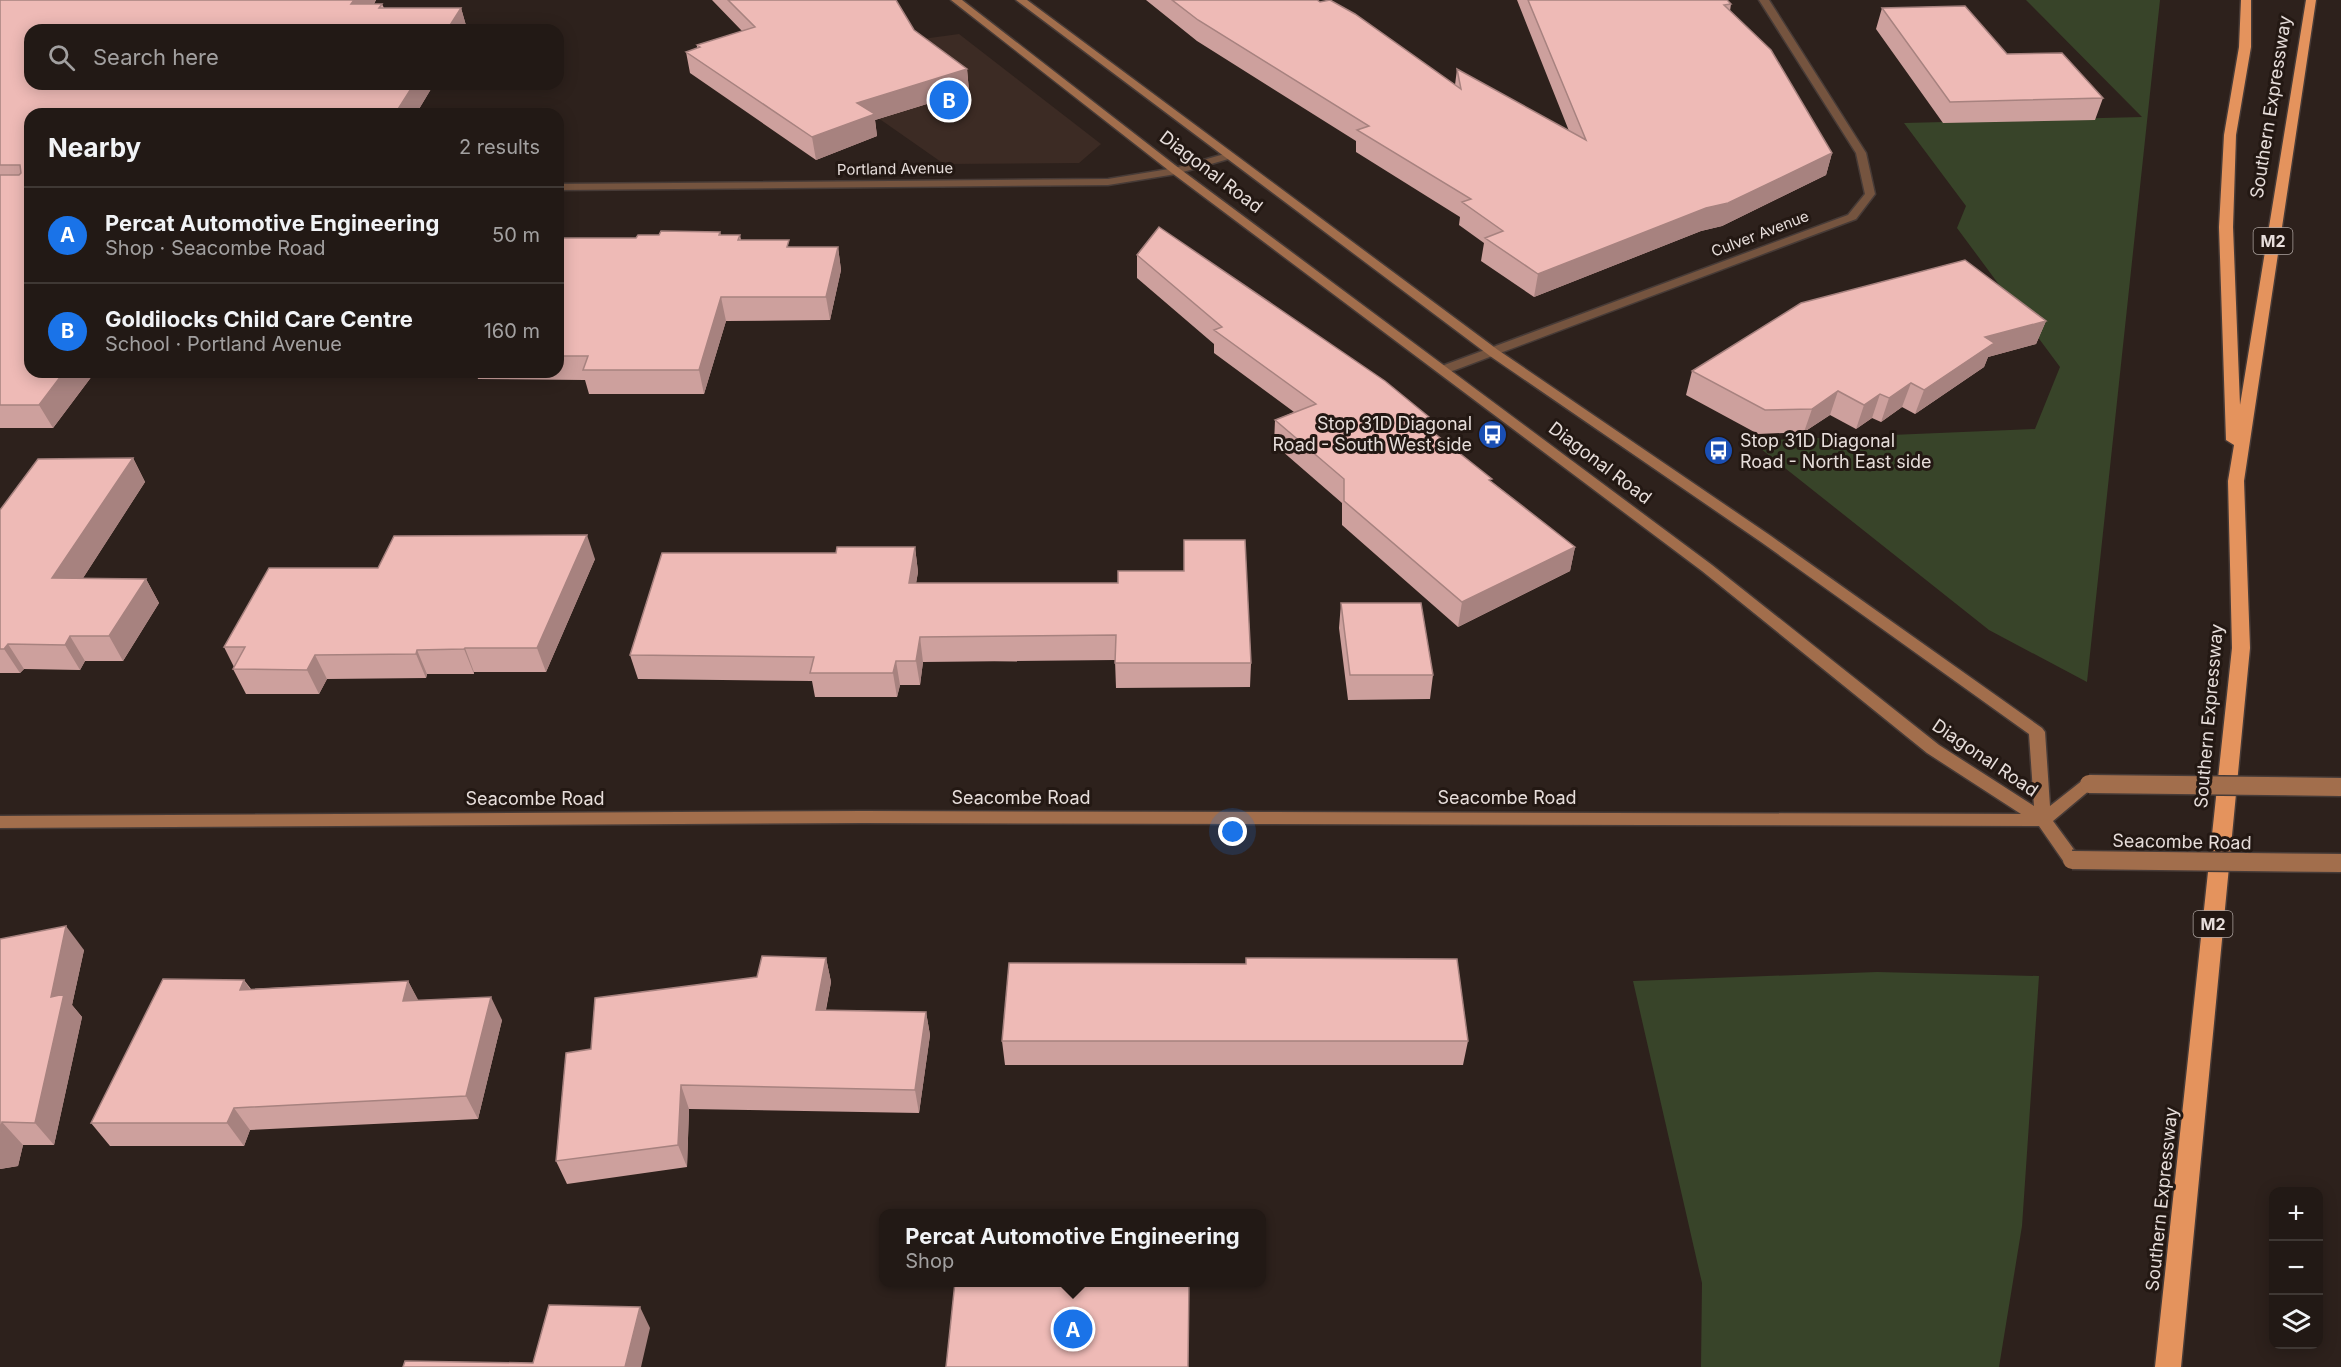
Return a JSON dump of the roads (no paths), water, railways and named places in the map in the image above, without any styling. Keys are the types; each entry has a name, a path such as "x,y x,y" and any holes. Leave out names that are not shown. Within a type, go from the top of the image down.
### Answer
{"highway":[{"path":"2236,481 2226,227 2230,135 2245,47 2246,0"},
{"name":"Southern Expressway","path":"2168,1367 2241,648 2236,481 2311,0"}],"main road":[{"name":"Diagonal Road","path":"956,0 1176,171 1707,568 1933,749 2043,820"},
{"name":"Diagonal Road","path":"1021,0 1494,353 1766,539 2037,732 2043,820"},
{"path":"2043,820 2089,784 2341,787"},
{"name":"Seacombe Road","path":"0,822 838,817 2043,820 2073,860 2341,863"}],"street":[{"name":"Culver Avenue","path":"1443,370 1494,353 1852,217 1870,194 1861,153 1764,0"},
{"name":"Portland Avenue","path":"564,187 1108,182 1176,171 1228,156"}],"place":[{"name":"Goldilocks Child Care Centre","path":"949,100"},
{"name":"Stop 31D Diagonal Road - South West side","path":"1493,434"},
{"name":"Stop 31D Diagonal Road - North East side","path":"1719,451"},
{"name":"Percat Automotive Engineering","path":"1073,1329"}]}
